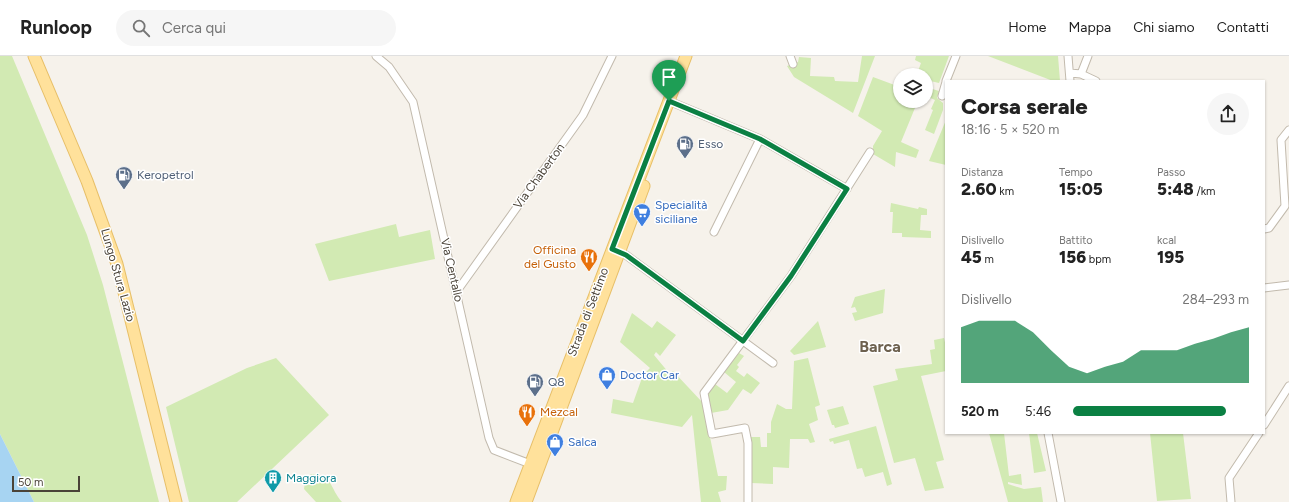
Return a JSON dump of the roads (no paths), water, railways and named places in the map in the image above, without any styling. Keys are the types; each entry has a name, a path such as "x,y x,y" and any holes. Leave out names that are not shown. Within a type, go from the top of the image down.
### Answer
{"main road":[{"name":"Lungo Stura Lazio","path":"34,56 87,181 117,264 176,502"},
{"name":"Strada di Settimo","path":"672,102 686,56"},
{"name":"Strada di Settimo","path":"516,502 534,465 672,102 692,56"},
{"name":"Strada di Settimo","path":"526,502 534,465"}],"street":[{"name":"Via Centallo","path":"376,56 389,67 413,102 489,438 494,450 534,465"},
{"name":"Via Chaberton","path":"456,291 584,115 612,56"},
{"path":"790,56 793,64"},
{"path":"946,80 956,56"},
{"path":"1068,56 1070,80"},
{"path":"1081,74 1088,56"},
{"path":"1070,73 1081,74 1094,80"},
{"path":"942,96 945,85"},
{"path":"672,102 760,139 847,189"},
{"path":"1265,229 1269,228 1285,206 1281,140 1289,130"},
{"path":"714,232 760,139"},
{"path":"748,502 748,443 745,428 712,434 704,393 791,276 870,152"},
{"path":"616,250 774,362"},
{"path":"1265,288 1289,285"},
{"path":"1265,423 1289,386"},
{"path":"1048,434 1062,502"},
{"path":"1231,502 1230,478 1258,434"}],"water":[{"path":"0,434 34,502 0,502"}],"place":[{"name":"Esso","path":"685,159"},
{"name":"Keropetrol","path":"124,190"},
{"name":"Specialità siciliane","path":"642,227"},
{"name":"Officina del Gusto","path":"589,272"},
{"name":"Doctor Car","path":"607,390"},
{"name":"Q8","path":"535,397"},
{"name":"Mezcal","path":"527,427"},
{"name":"Salca","path":"555,457"},
{"name":"Maggiora","path":"273,493"}],"district":[{"name":"Barca","path":"880,346"}]}
